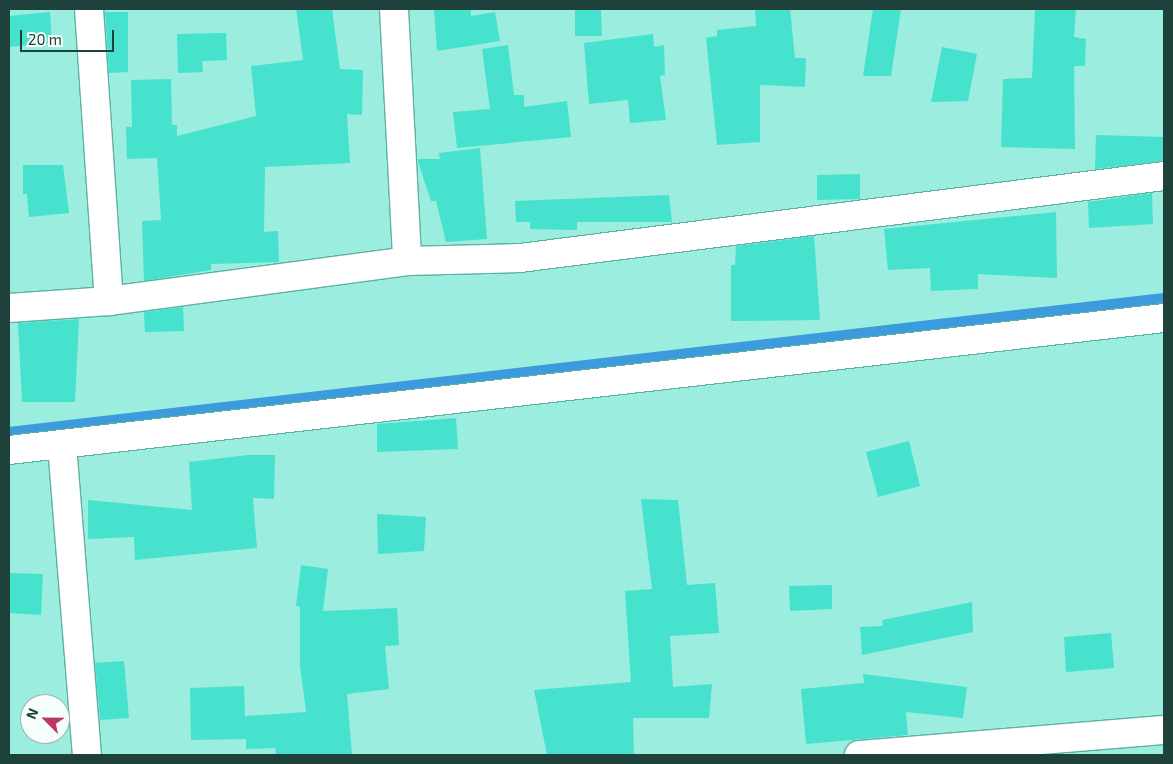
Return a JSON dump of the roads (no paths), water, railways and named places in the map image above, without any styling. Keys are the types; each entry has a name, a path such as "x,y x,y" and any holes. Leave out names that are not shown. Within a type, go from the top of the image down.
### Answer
{"street":[{"path":"89,9 109,301"},
{"path":"394,9 407,261"},
{"path":"9,308 109,301 407,261 520,258 1164,176"},
{"path":"9,450 1164,318"},
{"path":"62,444 87,755"},
{"path":"859,755 1164,730"}],"waterway":[{"path":"9,432 1164,298"}]}
